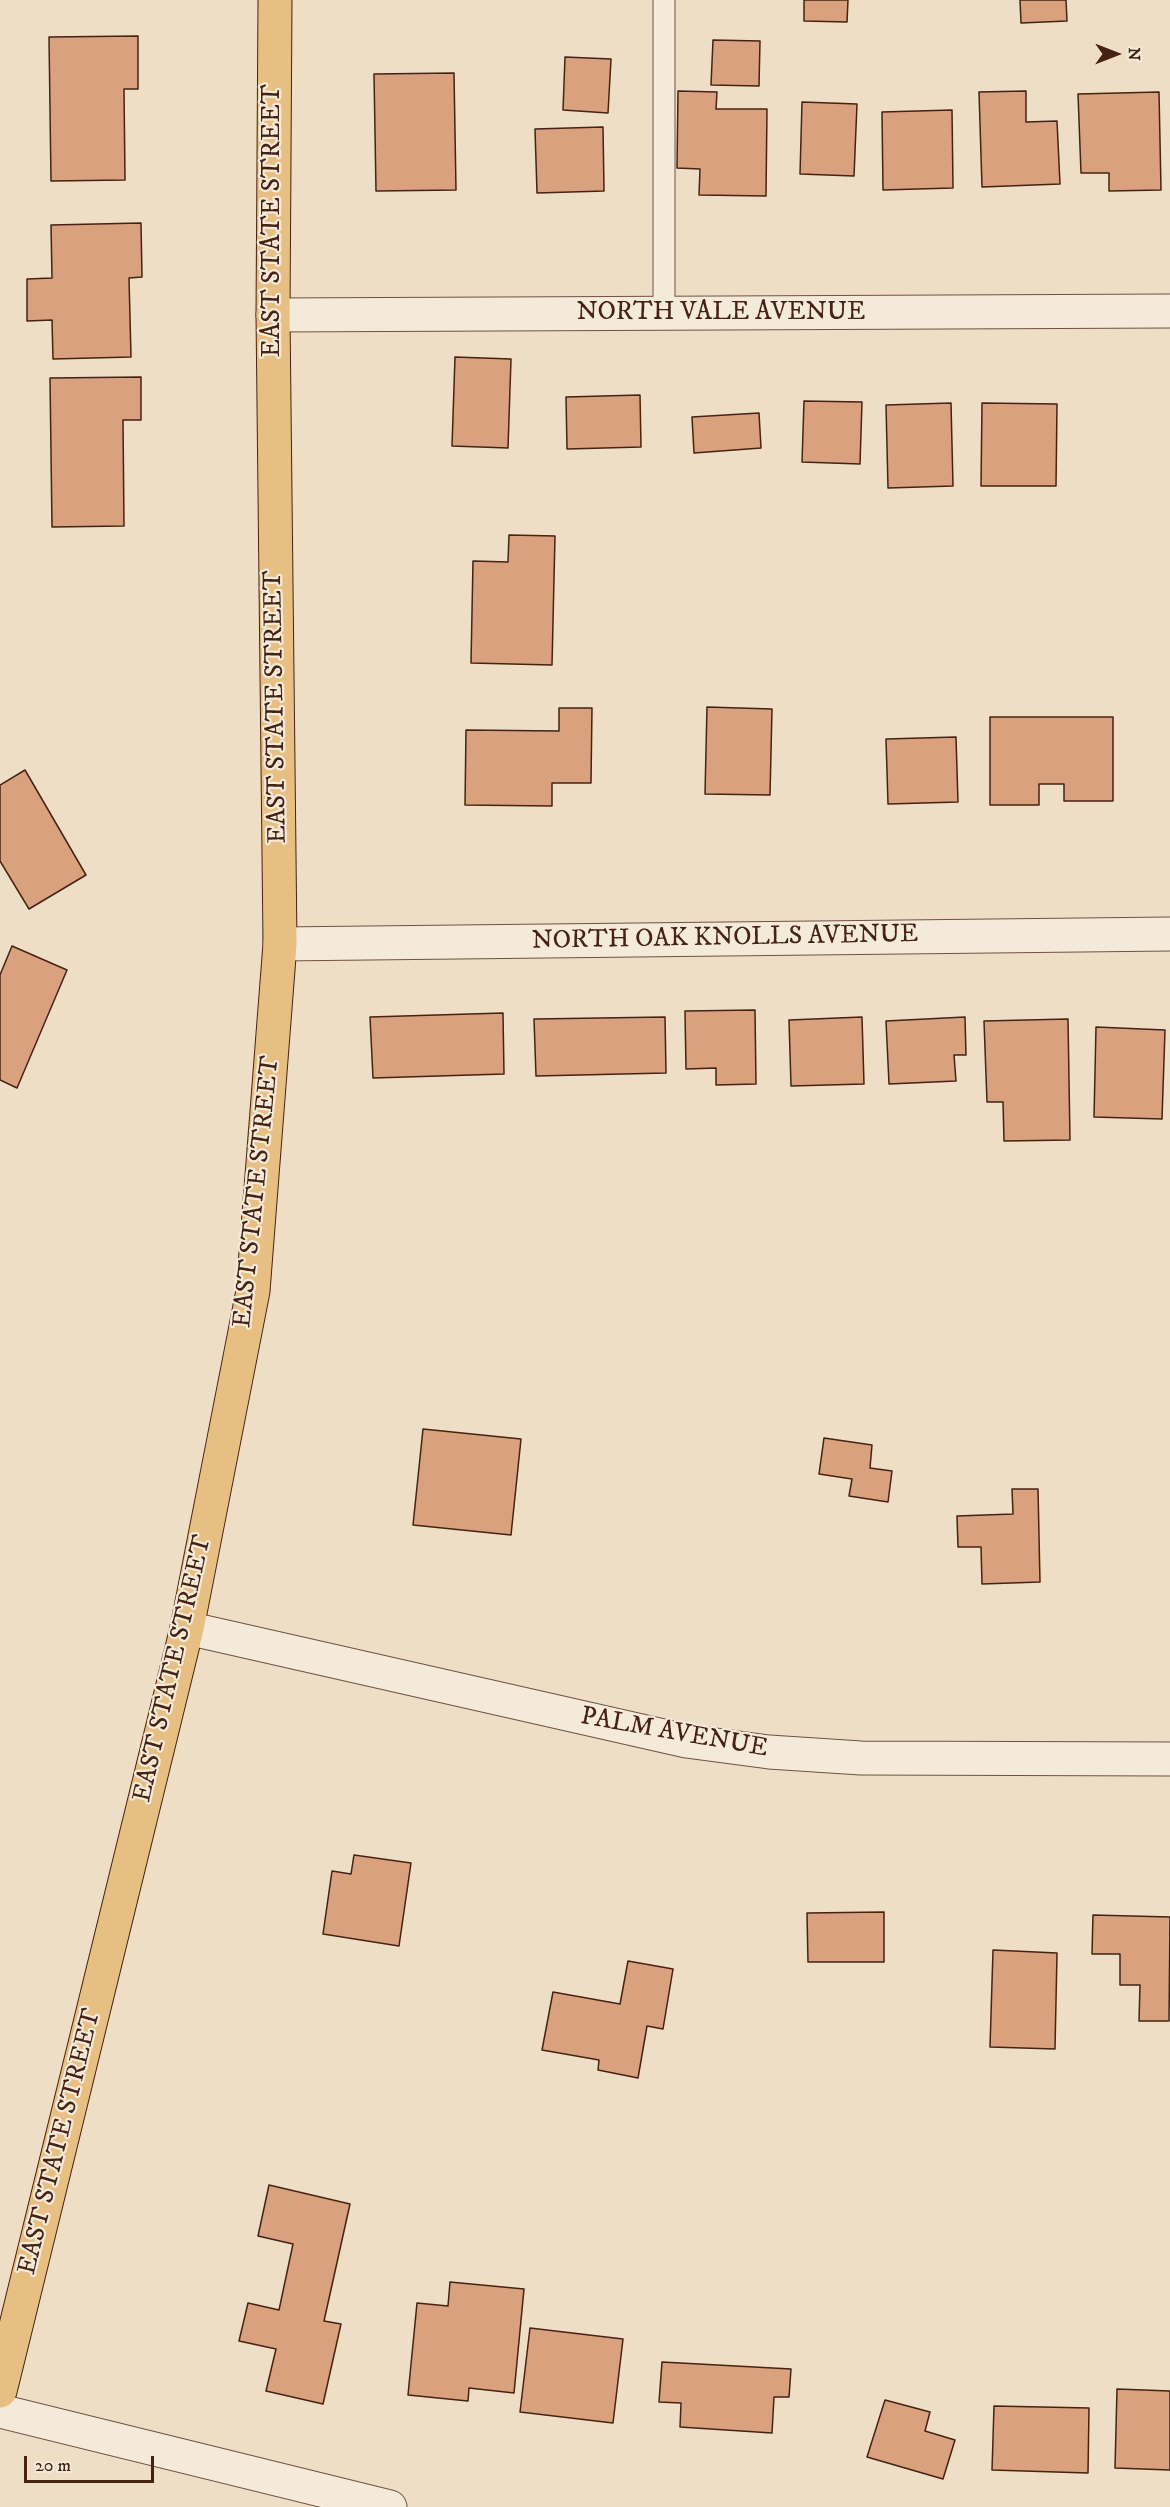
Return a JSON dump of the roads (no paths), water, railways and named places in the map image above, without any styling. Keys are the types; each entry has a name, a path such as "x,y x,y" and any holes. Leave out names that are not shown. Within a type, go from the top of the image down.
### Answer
{"main road":[{"name":"EAST STATE STREET","path":"0,2391 187,1628 253,1292 280,944 273,315 275,0"}],"street":[{"name":"NORTH VALE AVENUE","path":"273,315 1170,311"},
{"name":"NORTH OAK KNOLLS AVENUE","path":"280,944 1170,934"},
{"name":"PALM AVENUE","path":"187,1628 686,1741 769,1752 861,1758 1170,1759"},
{"path":"0,2411 390,2507"}],"lane":[{"path":"664,0 664,314"}]}
